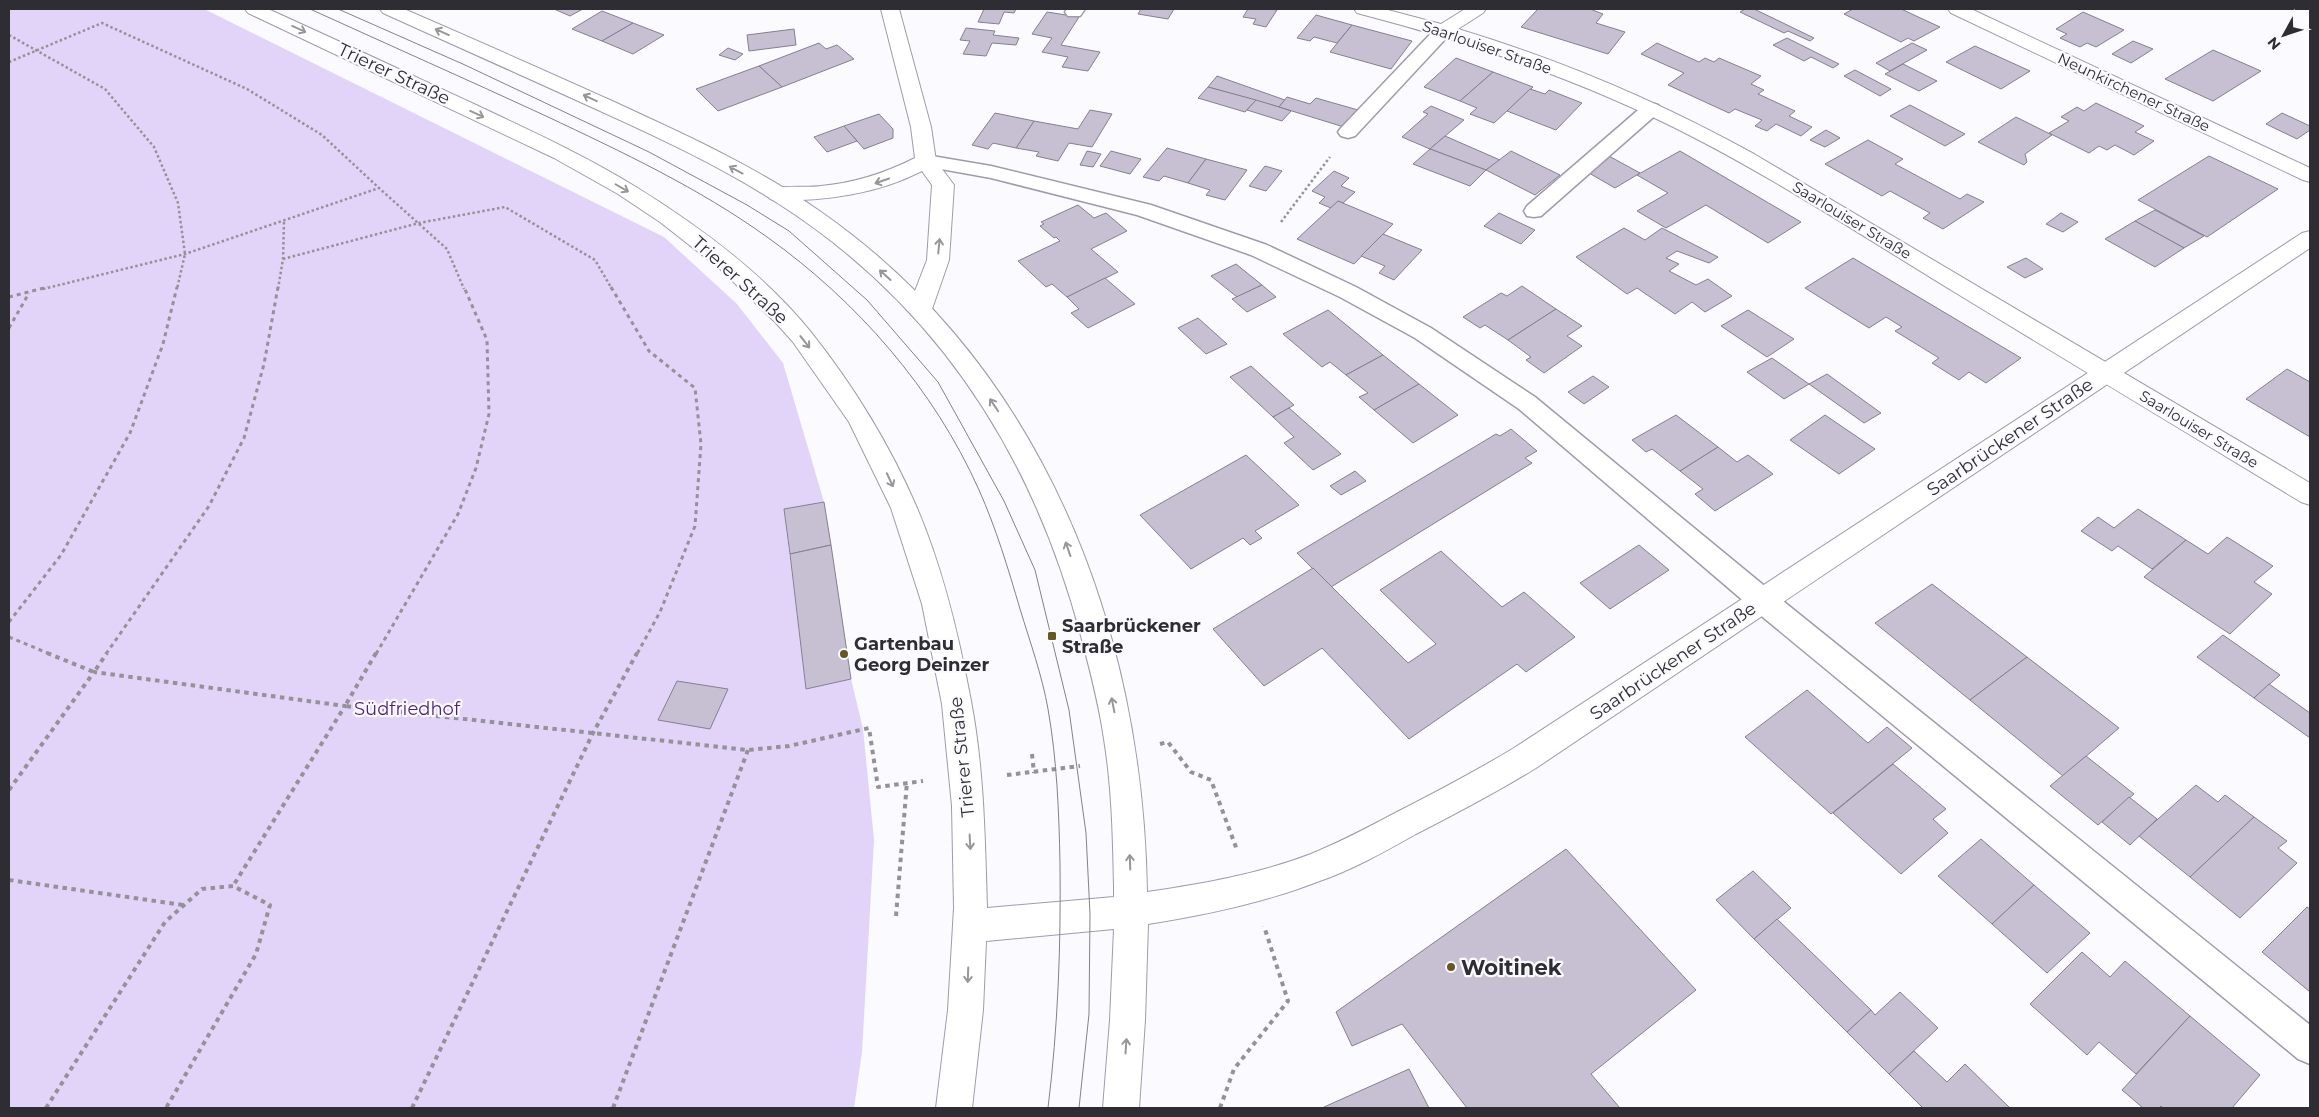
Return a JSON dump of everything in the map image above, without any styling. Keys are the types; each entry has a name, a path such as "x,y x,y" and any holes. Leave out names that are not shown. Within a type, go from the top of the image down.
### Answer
{"main road":[{"name":"Trierer Straße","path":"254,9 510,129 626,190 708,248 767,299 801,336 838,386 892,482 911,528 927,576 953,681 967,778 970,855 967,997 954,1108"},
{"path":"389,9 676,138 778,194 812,215 861,253 920,309 949,342 1000,414 1035,471 1061,530 1088,608 1110,691 1122,753 1128,828 1131,911 1130,992 1121,1108"},
{"path":"890,9 921,127 926,161 943,185 938,260 920,309"},
{"name":"Saarlouiser Straße","path":"1363,9 1444,30 1503,49 1651,109 1769,171 2310,496"},
{"path":"1444,30 1477,9"},
{"name":"Neunkirchener Straße","path":"1957,9 2310,176"},
{"path":"778,194 830,192 871,185 894,177 926,161"},
{"name":"Saarbrückener Straße","path":"970,926 1131,911 1187,902 1251,887 1315,868 1369,843 1487,781 2310,238"}],"lane":[{"path":"1348,132 1444,30"},
{"path":"1534,211 1651,109"},
{"path":"926,161 991,172 1144,210 1259,250 1348,292 1423,334 1527,403 1763,600 2310,1047"}],"path":[{"path":"9,62 102,23 247,89 322,135 447,249 487,340 489,414 476,468 458,514 345,706 233,886"},
{"path":"9,35 105,90 154,147 178,203 184,254 163,344 130,433 61,555 9,622"},
{"path":"1259,250 1348,132"},
{"path":"9,297 184,254 379,188"},
{"path":"284,259 419,224 505,207 595,260 649,351 695,388 701,444 695,526 660,612 593,732 412,1108"},
{"path":"9,790 94,672 209,506 244,438 264,364 284,259 284,221"},
{"path":"9,328 30,293"},
{"path":"9,637 94,672 345,706 748,750 789,746 869,728 878,787 908,782 1034,773 1094,763 1122,753 1168,742"},
{"path":"613,1108 748,750"},
{"path":"1032,754 1034,773"},
{"path":"896,916 908,782"},
{"path":"9,880 184,905"},
{"path":"46,1108 166,922 202,890 233,886 270,905 256,954 166,1108"},
{"path":"1220,1108 1234,1069 1288,1001"}],"green space":[{"name":"Südfriedhof","path":"9,9 204,9 664,237 737,304 783,363 824,502 784,510 806,689 851,679 863,729 874,840 862,1052 854,1108 9,1108"}],"building":[{"path":"554,9 583,9 570,16"},
{"path":"984,9 1016,9 1014,13 1004,12 999,24 978,22"},
{"path":"1141,9 1174,9 1168,19 1138,14"},
{"path":"1248,9 1277,10 1266,27 1253,24 1256,19 1243,17"},
{"path":"1538,9 1590,9 1603,14 1596,23 1625,32 1608,54 1521,27"},
{"path":"1745,9 1754,9 1814,38 1810,41 1788,31 1784,33 1740,12"},
{"path":"1853,9 1901,9 1940,27 1914,41 1908,38 1901,42 1844,14"},
{"path":"602,11 633,23 602,41 572,29"},
{"path":"1047,12 1079,17 1061,45 1100,52 1088,71 1062,67 1068,57 1042,52 1052,38 1032,34"},
{"path":"2083,12 2124,30 2096,47 2087,43 2080,47 2060,38 2067,34 2056,29"},
{"path":"1316,15 1352,25 1337,43 1314,37 1310,41 1297,38"},
{"path":"633,23 664,35 633,54 602,41"},
{"path":"1352,25 1412,41 1391,69 1330,52"},
{"path":"966,28 995,31 993,35 1019,38 1016,45 992,43 986,56 963,54 970,41 960,40"},
{"path":"794,29 796,45 749,51 747,35"},
{"path":"1787,38 1839,64 1833,68 1811,57 1804,61 1773,45"},
{"path":"2133,41 2153,49 2131,63 2112,54"},
{"path":"819,43 826,49 837,45 854,59 782,87 759,66"},
{"path":"1657,43 1699,62 1705,58 1714,62 1719,58 1761,76 1751,84 1764,90 1758,94 1795,111 1789,116 1812,127 1801,136 1776,124 1767,131 1755,126 1762,120 1735,109 1729,113 1668,85 1684,73 1641,54"},
{"path":"1912,43 1927,50 1890,71 1876,63"},
{"path":"1975,46 2030,71 2001,89 1946,62"},
{"path":"728,48 743,54 735,60 719,55"},
{"path":"2213,50 2261,71 2213,101 2165,79"},
{"path":"1456,58 1493,72 1460,101 1424,87"},
{"path":"1903,64 1937,81 1919,91 1885,74"},
{"path":"759,66 782,87 718,111 696,89"},
{"path":"1855,70 1891,89 1880,96 1844,76"},
{"path":"1493,72 1533,87 1494,123 1470,114 1477,108 1460,101"},
{"path":"1217,76 1285,100 1279,107 1208,87"},
{"path":"1208,87 1256,100 1245,112 1198,98"},
{"path":"1530,89 1545,94 1549,90 1582,103 1556,130 1507,111"},
{"path":"1287,97 1310,104 1316,98 1358,110 1344,127 1279,107"},
{"path":"1256,100 1291,111 1282,121 1247,110"},
{"path":"2096,103 2144,126 2135,132 2154,141 2134,155 2115,145 2107,150 2099,146 2089,153 2049,133 2069,121 2061,117 2077,107 2084,111"},
{"path":"1910,105 1965,134 1945,146 1890,116"},
{"path":"1431,106 1464,120 1430,149 1402,137 1428,114 1423,112"},
{"path":"1090,110 1112,114 1092,147 1069,143 1058,161 1036,156 1039,152 1016,148 1034,121 1078,129"},
{"path":"995,113 1034,121 1016,148 993,143 988,149 972,145"},
{"path":"2282,113 2310,126 2310,130 2297,139 2266,124"},
{"path":"879,114 893,129 893,138 864,149 844,126"},
{"path":"2016,117 2052,135 2025,154 2027,162 2024,165 1978,142"},
{"path":"844,126 857,141 827,152 814,137"},
{"path":"1826,130 1840,138 1825,147 1810,140"},
{"path":"1445,136 1500,160 1486,170 1430,149"},
{"path":"1868,140 1903,159 1895,164 1960,199 1967,194 1984,202 1943,229 1923,218 1930,213 1890,191 1882,196 1825,164"},
{"path":"1167,148 1206,159 1188,183 1164,176 1159,181 1143,177"},
{"path":"1430,149 1486,170 1470,186 1413,164"},
{"path":"1087,151 1101,154 1093,167 1080,165"},
{"path":"1111,151 1141,159 1130,174 1100,166"},
{"path":"1511,151 1560,175 1535,195 1486,170"},
{"path":"1680,151 1801,222 1768,243 1706,205 1666,228 1637,211 1668,193 1637,175"},
{"path":"1607,155 1640,173 1615,188 1589,173"},
{"path":"2209,156 2278,189 2207,237 2138,200"},
{"path":"1206,159 1247,170 1225,200 1206,195 1210,190 1188,183"},
{"path":"1265,166 1282,171 1266,191 1249,186"},
{"path":"1334,171 1349,178 1341,186 1355,192 1343,203 1338,201 1331,208 1319,203 1325,197 1312,191"},
{"path":"1338,201 1393,224 1354,264 1297,239"},
{"path":"1078,205 1094,218 1106,213 1127,231 1091,249 1118,272 1067,297 1052,284 1046,287 1018,261 1060,241 1040,226 1044,224 1041,222"},
{"path":"2155,210 2204,236 2184,248 2135,221"},
{"path":"1499,213 1535,230 1521,244 1484,226"},
{"path":"2061,213 2078,222 2063,232 2046,224"},
{"path":"2135,221 2184,248 2155,267 2105,239"},
{"path":"1624,228 1645,240 1662,228 1718,257 1709,263 1677,251 1666,258 1679,264 1669,271 1696,285 1708,279 1732,296 1705,312 1692,302 1675,314 1637,288 1627,294 1576,257"},
{"path":"1383,234 1422,250 1394,280 1379,273 1385,266 1361,256"},
{"path":"1853,258 2021,358 1986,383 1969,372 1959,380 1932,363 1939,358 1895,331 1902,327 1886,317 1869,328 1805,288"},
{"path":"2026,258 2043,269 2025,278 2007,267"},
{"path":"1236,264 1262,285 1237,297 1211,276"},
{"path":"1105,278 1135,304 1088,328 1071,313 1079,309 1067,297"},
{"path":"1262,285 1276,297 1247,312 1232,299"},
{"path":"1522,286 1556,309 1508,340 1485,325 1480,328 1463,317 1501,293 1507,296"},
{"path":"1556,309 1582,326 1567,336 1582,346 1544,373 1526,360 1531,357 1508,340"},
{"path":"1328,310 1383,355 1346,375 1330,362 1322,367 1283,334"},
{"path":"1748,310 1794,339 1767,357 1721,326"},
{"path":"1198,318 1227,344 1206,354 1178,328"},
{"path":"1383,355 1419,384 1374,410 1359,397 1368,393 1346,375"},
{"path":"1772,358 1809,384 1784,399 1747,372"},
{"path":"1251,366 1294,405 1273,417 1230,377"},
{"path":"2287,369 2310,382 2310,437 2246,399"},
{"path":"1827,374 1881,413 1864,423 1809,384"},
{"path":"1593,376 1609,387 1584,404 1568,392"},
{"path":"1419,384 1458,415 1413,443 1374,410"},
{"path":"1289,408 1341,454 1313,470 1284,443 1294,437 1273,417"},
{"path":"1676,415 1718,447 1680,471 1652,449 1646,452 1632,440"},
{"path":"1825,415 1875,449 1839,474 1790,440"},
{"path":"1511,429 1537,451 1525,458 1532,463 1331,587 1297,553 1496,434 1500,436"},
{"path":"1718,447 1737,462 1748,455 1773,474 1715,511 1695,494 1703,489 1680,471"},
{"path":"1246,455 1299,505 1255,531 1262,538 1250,545 1243,538 1191,569 1140,515"},
{"path":"1355,471 1366,481 1341,495 1330,486"},
{"path":"824,502 831,545 790,554 784,509"},
{"path":"2138,509 2186,540 2152,569 2118,546 2112,551 2081,531 2098,517 2114,528"},
{"path":"2227,537 2273,566 2254,582 2272,594 2230,634 2144,577 2186,540 2208,554"},
{"path":"831,545 851,679 806,689 790,554"},
{"path":"1639,545 1669,570 1610,609 1580,583"},
{"path":"1441,551 1502,607 1524,592 1575,637 1526,672 1517,664 1409,739 1322,648 1264,686 1213,629 1313,568 1408,663 1436,644 1380,590"},
{"path":"1932,584 2027,657 1970,700 1875,623"},
{"path":"2223,635 2280,675 2254,698 2197,657"},
{"path":"2027,657 2119,728 2063,776 1970,700"},
{"path":"677,681 728,689 710,729 658,720"},
{"path":"2269,684 2310,713 2310,738 2254,698"},
{"path":"1807,690 1868,743 1887,727 1912,748 1831,814 1745,737"},
{"path":"2086,756 2134,794 2098,825 2050,786"},
{"path":"1893,764 1946,809 1933,819 1948,833 1901,874 1833,813"},
{"path":"2196,785 2218,802 2225,795 2254,817 2190,877 2139,836"},
{"path":"2129,797 2157,819 2130,845 2102,822"},
{"path":"2254,817 2287,841 2278,848 2297,863 2240,918 2190,877"},
{"path":"1981,839 2034,885 1992,924 1938,876"},
{"path":"1566,849 1696,990 1591,1074 1620,1108 1467,1108 1402,1024 1352,1046 1336,1012"},
{"path":"1753,871 1791,908 1754,939 1716,900"},
{"path":"2034,885 2090,933 2047,973 1992,924"},
{"path":"2307,907 2310,909 2310,992 2262,952"},
{"path":"1777,919 1871,1010 1847,1032 1754,939"},
{"path":"2082,952 2110,977 2125,961 2190,1016 2136,1074 2099,1042 2087,1055 2030,1004"},
{"path":"1900,992 1938,1028 1889,1074 1847,1032 1871,1010 1875,1015"},
{"path":"2190,1016 2260,1075 2232,1108 2163,1108 2161,1106 2159,1108 2143,1108 2122,1090"},
{"path":"1914,1051 1947,1082 1965,1064 2010,1108 1923,1108 1889,1074"},
{"path":"1409,1069 1429,1108 1324,1107"}],"tram line":[{"path":"310,9 603,143 660,172 741,219 800,262 832,289 890,350 916,382 940,417 961,453 979,490 996,534 1039,671 1051,728 1058,806 1060,925 1056,1017 1048,1108"},
{"path":"338,9 465,65 649,152 747,205 789,231 867,300 938,382 1004,501 1035,570 1069,710 1086,833 1090,914 1089,1014 1079,1108"}],"place":[{"name":"Saarbrückener Straße","path":"1052,636"},
{"name":"Gartenbau Georg Deinzer","path":"844,654"},
{"name":"Woitinek","path":"1451,967"}]}
